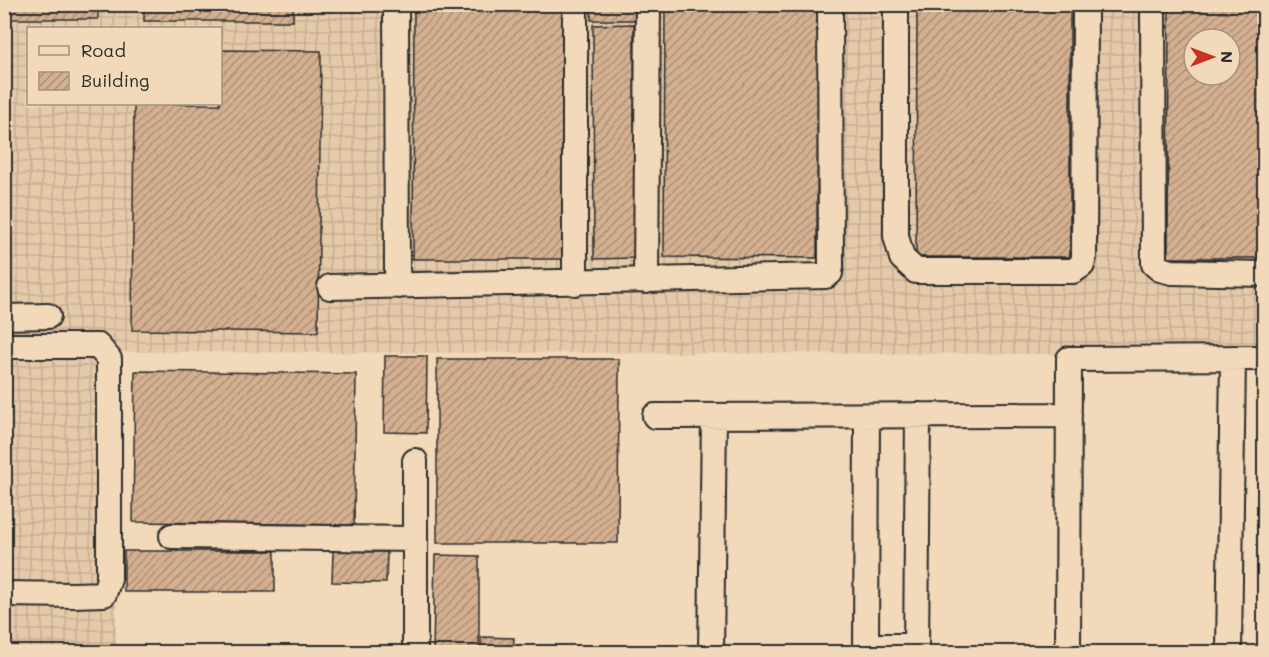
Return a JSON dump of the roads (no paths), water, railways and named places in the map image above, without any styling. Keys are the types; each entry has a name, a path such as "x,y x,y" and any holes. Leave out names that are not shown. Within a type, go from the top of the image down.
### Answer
{"street":[{"path":"396,4 397,270 399,286"},
{"path":"575,283 576,4"},
{"path":"646,281 648,4"},
{"path":"330,287 822,277 830,273 830,4"},
{"path":"896,4 896,236 902,258 916,271 1073,271 1082,265 1084,257 1085,4"},
{"path":"1153,4 1154,264 1160,269 1172,272 1264,274"},
{"path":"4,316 48,316"},
{"path":"4,346 98,346 109,359 109,579 104,594 73,596 4,594"},
{"path":"1229,652 1233,358"},
{"path":"1068,652 1069,359 1264,358"},
{"path":"655,416 1069,416"},
{"path":"711,652 714,416"},
{"path":"867,416 866,649 916,649 918,416"},
{"path":"415,461 415,652"},
{"path":"172,536 415,539"}]}
